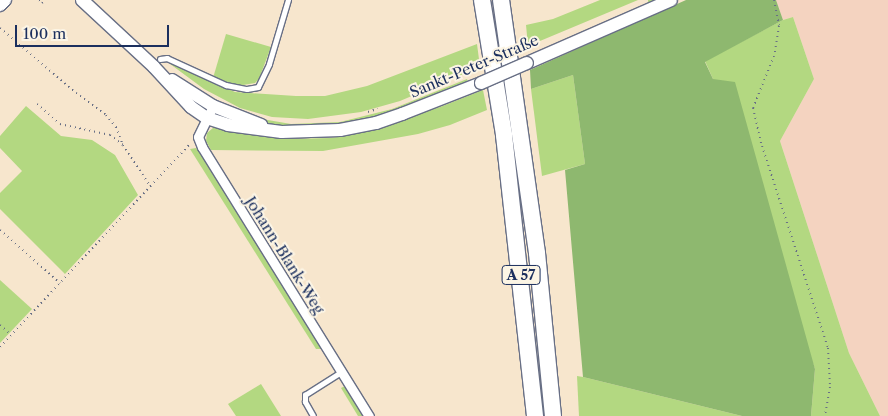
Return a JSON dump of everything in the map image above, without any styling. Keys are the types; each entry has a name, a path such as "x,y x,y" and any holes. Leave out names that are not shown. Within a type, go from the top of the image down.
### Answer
{"highway":[{"name":"A 57","path":"482,0 509,175 535,416"},
{"name":"A 57","path":"501,0 536,243 553,416"}],"street":[{"path":"0,5 6,0"},
{"name":"Sankt-Peter-Straße","path":"82,0 157,63 213,106 282,132"},
{"name":"Sankt-Peter-Straße","path":"157,63 191,107 207,118 250,129 282,132 340,130 376,123 482,83 671,0"},
{"path":"198,137 213,106"},
{"name":"Johann-Blank-Weg","path":"198,137 202,147 369,416"}],"lane":[{"path":"157,63 167,58 226,85 247,88 258,87 269,64 288,0"},
{"path":"313,416 305,402 305,395 342,372"}],"path":[{"path":"39,0 42,3 45,0"},
{"path":"774,0 779,26 774,56 754,108 762,146 828,348 830,387 825,416"},
{"path":"0,28 76,93 106,115 116,127 123,145 151,186"},
{"path":"37,104 60,124 110,136 123,145"},
{"path":"365,113 382,108"},
{"path":"0,348 198,137"},
{"path":"0,230 60,283"},
{"path":"0,325 11,336"}],"shaded area":[{"path":"776,0 888,0 888,416 880,416 849,353 780,141 814,79 793,17 783,20"}],"green space":[{"path":"600,0 638,0 528,46 526,25 553,19"},
{"path":"648,0 657,0 657,131 648,131"},
{"path":"686,0 776,0 783,20 705,62 713,79 735,82 815,369 811,416 742,416 583,377 565,170 585,164 573,75 531,89 530,70"},
{"path":"793,17 814,79 780,141 849,353 880,416 811,416 815,369 705,61 783,20"},
{"path":"226,34 271,47 259,79 255,83 237,86 213,78"},
{"path":"477,44 480,67 400,101 361,112 308,119 272,117 240,108 204,89 166,61 235,92 325,96 367,86"},
{"path":"573,75 585,164 542,176 531,89"},
{"path":"467,79 468,82 378,117 332,126 277,126 267,124 262,119 291,124 340,122 392,109"},
{"path":"483,90 487,110 450,125 418,134 323,151 211,150 206,141 207,133 213,128 218,127 289,139 330,138 351,135 440,107"},
{"path":"26,106 61,136 92,140 115,155 138,195 65,274 0,209 0,193 22,171 0,148 0,136"},
{"path":"196,148 322,349 316,349 190,149"},
{"path":"0,280 32,309 0,343"},
{"path":"577,376 583,377 742,416 579,416"},
{"path":"261,384 281,416 236,416 228,404"},
{"path":"345,386 364,416 358,416 341,388"}]}
